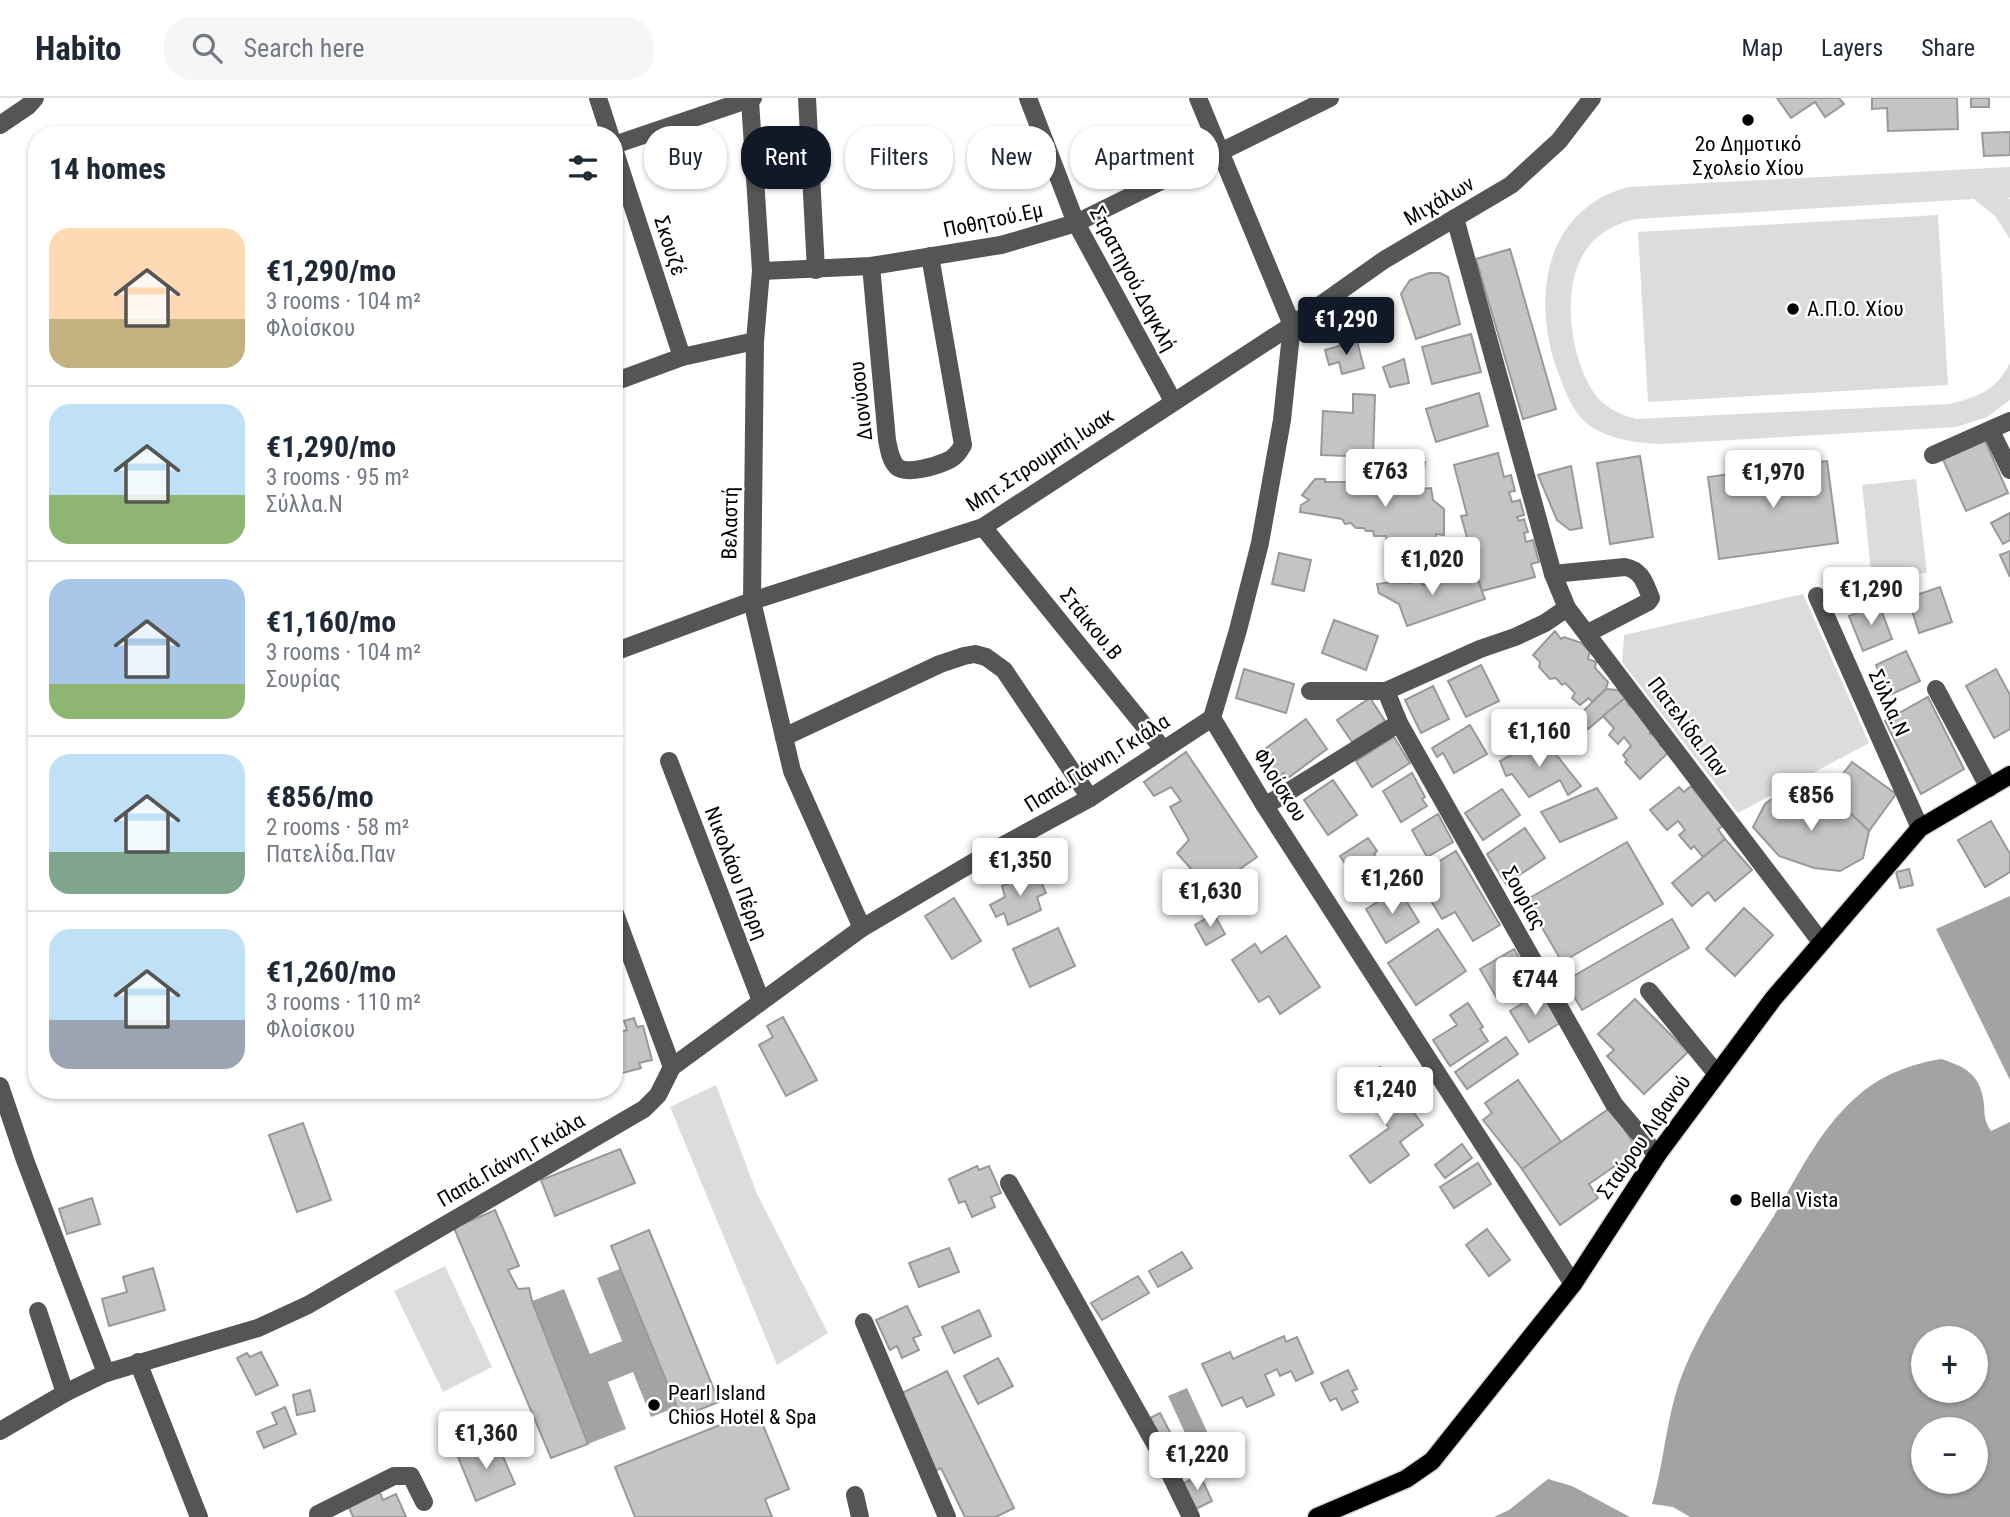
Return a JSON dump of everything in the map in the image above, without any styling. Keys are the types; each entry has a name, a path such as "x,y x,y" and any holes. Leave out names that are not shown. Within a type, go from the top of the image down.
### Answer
{"main road":[{"name":"Σταύρου Λιβανού","path":"1317,1517 1406,1479 1432,1461 1573,1284 1657,1155 1716,1073 1821,942 1920,828 2010,775"}],"street":[{"path":"0,125 35,98"},
{"path":"598,98 607,126"},
{"path":"807,98 816,270"},
{"name":"Στρατηγού.Δαγκλή","path":"1028,98 1076,223 1172,401"},
{"path":"1198,98 1208,126"},
{"name":"Ποθητού.Εμ","path":"1219,154 1330,98"},
{"name":"Μιχάλων","path":"1292,325 1384,260 1518,179 1559,141 1592,98"},
{"path":"623,144 751,99"},
{"name":"Βελαστή","path":"751,99 761,271 755,341 752,601 792,771 862,928"},
{"path":"1212,718 1238,630 1259,543 1282,420 1292,325 1219,154"},
{"name":"Σκουζέ","path":"623,175 682,357"},
{"name":"Ποθητού.Εμ","path":"761,271 871,266 1001,245 1076,223 1146,189"},
{"name":"Πατελίδα.Παν","path":"1455,218 1553,574 1567,608 1821,942"},
{"name":"Διονύσου","path":"871,266 887,440 892,459 898,467 906,471 945,462 964,445 930,256"},
{"name":"Μητ.Στρουμπή.Ιωακ","path":"623,649 752,601 983,527 1292,325"},
{"path":"623,379 682,357 755,341"},
{"path":"1933,455 2010,421"},
{"path":"1991,431 2010,470"},
{"name":"Στάικου.Β","path":"983,527 1163,749"},
{"path":"1553,574 1625,567 1633,568 1641,575 1651,597 1648,602 1588,633"},
{"name":"Σύλλα.Ν","path":"1817,596 1920,828"},
{"path":"1310,691 1386,691 1480,649 1515,637 1545,623 1567,608"},
{"path":"784,737 940,664 975,654 996,662 1004,670 1090,798"},
{"path":"1936,689 1989,788"},
{"name":"Σουρίας","path":"1386,691 1399,723 1614,1104 1657,1155"},
{"name":"Παπά.Γιάννη.Γκιάλα","path":"0,1431 65,1393 106,1373 258,1328 309,1305 644,1109 658,1095 672,1067 862,928 989,853 1090,798 1212,718"},
{"name":"Φλοίσκου","path":"1212,718 1265,806 1573,1284"},
{"path":"1265,806 1399,723"},
{"name":"Νικολάου Πέρρη","path":"669,761 761,1001"},
{"path":"623,935 672,1067"},
{"path":"1649,990 1716,1073"},
{"path":"0,1086 24,1160 106,1373"},
{"path":"1009,1182 1158,1449 1191,1517"},
{"path":"38,1311 65,1393"},
{"path":"864,1322 947,1517"},
{"path":"138,1362 199,1517"},
{"path":"318,1517 318,1514 394,1476 411,1476 424,1502"},
{"path":"855,1495 860,1517"}],"shaded area":[{"path":"2010,167 2010,239 1995,216 1974,199 1635,219 1608,230 1590,244 1578,265 1571,302 1574,343 1586,380 1608,407 1636,419 1949,404 1985,391 1999,380 2010,363 2010,400 1987,417 1956,427 1661,444 1631,441 1593,428 1576,412 1569,400 1550,347 1546,290 1551,262 1561,237 1577,216 1600,198 1629,187"},
{"name":"Α.Π.Ο. Χίου","path":"1938,215 1948,385 1648,402 1638,232"},
{"path":"1916,479 1927,573 1872,579 1862,485"},
{"path":"1803,594 1869,743 1738,813 1622,662 1624,635"},
{"path":"2010,896 2010,1080 1936,929"},
{"path":"1941,1059 1963,1068 1978,1083 1985,1118 1991,1131 2010,1122 2010,1517 1690,1517 1673,1507 1652,1504 1678,1386 1713,1312 1833,1121 1869,1087 1909,1067"},
{"path":"716,1085 757,1194 828,1333 777,1365 670,1107"},
{"path":"445,1266 492,1367 443,1392 394,1291"},
{"path":"622,1268 677,1407 651,1417 633,1372 608,1382 626,1429 588,1444 532,1301 564,1289 590,1354 622,1341 597,1278"},
{"path":"1187,1388 1210,1438 1191,1446 1168,1396"},
{"path":"1548,1479 1572,1486 1630,1517 1494,1517 1509,1510"}],"building":[{"path":"1777,98 1839,98 1844,104 1825,117 1815,102 1791,118"},
{"path":"1872,98 1957,98 1958,129 1888,131 1887,108 1872,109"},
{"path":"1971,98 1989,98 1989,107 1971,107"},
{"path":"2010,132 2010,155 1984,156 1982,133"},
{"path":"1510,249 1556,409 1523,419 1476,259"},
{"path":"1429,273 1440,273 1448,277 1460,324 1416,339 1401,294 1410,280"},
{"path":"1349,300 1355,324 1322,336 1318,315"},
{"path":"1471,334 1481,372 1432,384 1422,347"},
{"path":"1357,341 1364,368 1342,374 1339,362 1329,365 1325,350"},
{"path":"1404,359 1409,383 1390,387 1383,367"},
{"path":"1479,393 1488,426 1436,442 1426,409"},
{"path":"1353,394 1375,395 1373,457 1321,455 1323,411 1353,413"},
{"path":"1983,436 2008,493 1966,511 1941,455"},
{"path":"1498,453 1504,477 1511,475 1515,491 1509,492 1512,502 1520,500 1524,515 1517,517 1519,521 1524,519 1528,532 1524,533 1526,542 1533,540 1539,562 1531,564 1535,577 1482,591 1461,516 1467,515 1454,465"},
{"path":"1640,456 1653,537 1610,544 1597,463"},
{"path":"1827,461 1838,543 1719,559 1708,477"},
{"path":"1387,462 1425,462 1420,489 1431,488 1433,500 1444,509 1444,535 1436,534 1431,563 1395,559 1388,555 1386,536 1374,536 1373,531 1356,528 1351,523 1345,524 1342,519 1300,512 1301,505 1309,500 1302,495 1315,479 1325,479 1325,482 1387,482 1384,471"},
{"path":"1571,466 1582,528 1570,530 1557,520 1538,475"},
{"path":"2010,513 2010,540 2003,544 1991,523"},
{"path":"2010,551 2010,577 2000,555"},
{"path":"1279,553 1311,560 1304,591 1272,584"},
{"path":"1461,573 1463,579 1476,576 1485,599 1407,626 1399,604 1379,593 1377,584 1410,583 1415,579 1424,585 1438,579 1441,582"},
{"path":"1940,587 1952,622 1919,633 1908,598"},
{"path":"1879,604 1892,639 1863,651 1849,616"},
{"path":"1334,620 1378,636 1366,670 1322,653"},
{"path":"1555,631 1561,639 1564,637 1582,643 1590,652 1588,659 1596,662 1595,668 1608,682 1606,689 1592,702 1589,698 1580,705 1572,698 1575,693 1565,683 1562,685 1556,678 1550,679 1539,667 1540,662 1533,655"},
{"path":"1906,651 1920,681 1890,695 1876,665"},
{"path":"1481,665 1499,701 1466,717 1448,681"},
{"path":"1244,669 1294,684 1286,713 1236,698"},
{"path":"1996,669 2010,695 2010,729 1994,738 1966,686"},
{"path":"1433,686 1449,719 1421,733 1405,700"},
{"path":"1606,689 1618,690 1625,698 1588,729 1577,717"},
{"path":"1928,697 1964,769 1921,794 1885,721"},
{"path":"1370,698 1385,721 1352,742 1337,720"},
{"path":"1625,698 1629,706 1636,708 1650,727 1650,734 1660,736 1660,745 1669,752 1640,779 1625,762 1627,760 1623,755 1631,746 1624,737 1618,744 1609,735 1614,728 1603,716"},
{"path":"1306,719 1327,749 1288,778 1284,773 1275,779 1262,761 1267,757 1262,751"},
{"path":"1470,725 1487,754 1454,773 1443,753 1437,757 1432,748"},
{"path":"1394,737 1410,763 1372,787 1356,761"},
{"path":"1543,738 1581,786 1568,795 1560,780 1529,797 1512,774 1506,776 1500,761"},
{"path":"1186,752 1257,857 1201,896 1188,875 1193,871 1177,853 1189,840 1170,807 1181,801 1171,787 1154,796 1144,782"},
{"path":"1852,762 1896,794 1869,831 1828,793"},
{"path":"1412,773 1427,806 1401,822 1383,791"},
{"path":"1333,780 1357,815 1328,835 1304,800"},
{"path":"1791,785 1810,808 1823,809 1836,818 1844,807 1869,831 1863,858 1840,871 1814,868 1779,856 1753,827 1765,804"},
{"path":"1691,786 1723,826 1718,829 1725,839 1703,857 1694,846 1691,849 1679,835 1685,830 1678,821 1667,830 1650,810 1679,787 1684,792"},
{"path":"1597,788 1617,818 1560,842 1541,812"},
{"path":"1502,789 1520,815 1483,840 1465,813"},
{"path":"1438,814 1453,842 1427,857 1412,830"},
{"path":"1991,821 2010,854 2010,872 1985,887 1958,840"},
{"path":"1525,828 1545,858 1506,884 1487,854"},
{"path":"1368,838 1377,851 1374,854 1388,875 1378,881 1383,888 1368,898 1340,856"},
{"path":"1725,839 1752,870 1715,901 1708,892 1692,906 1672,883"},
{"path":"1627,842 1663,904 1562,962 1526,900"},
{"path":"1456,851 1500,925 1473,941 1455,912 1442,919 1427,894 1436,889 1425,870"},
{"path":"1909,869 1913,885 1900,888 1896,872"},
{"path":"1036,870 1046,893 1037,897 1041,910 1008,925 1004,913 996,917 990,905 1005,897 1002,886"},
{"path":"1399,889 1419,922 1386,943 1366,909"},
{"path":"954,898 981,941 952,959 925,916"},
{"path":"1744,908 1773,935 1735,976 1706,949"},
{"path":"1214,914 1225,934 1206,945 1195,925"},
{"path":"1672,919 1689,948 1582,1010 1565,981"},
{"path":"1058,928 1075,966 1030,987 1013,949"},
{"path":"1438,929 1466,971 1416,1005 1388,963"},
{"path":"1286,936 1320,987 1280,1014 1269,996 1259,1002 1232,960 1255,944 1261,953"},
{"path":"1514,949 1533,981 1498,1000 1480,969"},
{"path":"1541,992 1560,1023 1529,1042 1510,1011"},
{"path":"1635,999 1688,1052 1644,1094 1607,1056 1614,1050 1598,1034"},
{"path":"1468,1003 1488,1041 1450,1066 1433,1040 1457,1025 1450,1015"},
{"path":"783,1017 817,1080 786,1096 759,1045 773,1037 767,1026"},
{"path":"634,1018 637,1027 643,1026 652,1060 639,1063 641,1068 623,1073 623,1031 627,1030 624,1021"},
{"path":"1506,1037 1518,1054 1467,1089 1455,1072"},
{"path":"1380,1067 1423,1125 1400,1142 1409,1155 1370,1183 1350,1156 1389,1128 1357,1084"},
{"path":"1518,1080 1561,1142 1522,1169 1483,1120 1492,1113 1485,1103"},
{"path":"1610,1108 1638,1150 1589,1184 1598,1198 1560,1225 1522,1169"},
{"path":"303,1123 331,1200 297,1212 269,1135"},
{"path":"1462,1144 1472,1158 1445,1178 1435,1165"},
{"path":"620,1149 635,1183 555,1216 541,1180"},
{"path":"1478,1163 1491,1184 1454,1208 1440,1187"},
{"path":"977,1166 979,1170 989,1166 1001,1193 991,1197 995,1207 972,1217 965,1201 959,1203 949,1179"},
{"path":"92,1198 100,1224 67,1234 59,1209"},
{"path":"495,1210 519,1266 508,1270 518,1289 529,1288 588,1444 551,1458 454,1228"},
{"path":"1487,1229 1510,1260 1489,1276 1466,1245"},
{"path":"649,1230 719,1402 681,1417 611,1246"},
{"path":"949,1248 959,1272 919,1287 909,1263"},
{"path":"1182,1252 1192,1268 1158,1287 1149,1271"},
{"path":"153,1268 165,1310 109,1326 102,1299 127,1292 123,1277"},
{"path":"1138,1276 1149,1293 1102,1320 1091,1303"},
{"path":"907,1306 921,1335 913,1338 919,1350 902,1358 897,1346 890,1350 876,1320"},
{"path":"979,1310 991,1336 954,1353 942,1327"},
{"path":"1284,1336 1286,1342 1297,1337 1313,1373 1296,1381 1291,1371 1280,1376 1277,1369 1265,1375 1274,1395 1247,1407 1242,1397 1222,1406 1202,1364 1230,1352 1233,1359"},
{"path":"261,1352 278,1385 256,1395 237,1358 247,1353 250,1357"},
{"path":"998,1358 1013,1386 978,1404 964,1376"},
{"path":"1348,1370 1357,1389 1352,1391 1358,1402 1342,1410 1336,1398 1330,1401 1321,1383"},
{"path":"947,1371 1014,1508 996,1517 965,1517 941,1468 935,1471 898,1395"},
{"path":"310,1390 315,1411 297,1415 293,1395"},
{"path":"285,1407 296,1434 264,1448 257,1432 277,1424 272,1413"},
{"path":"757,1410 789,1489 765,1499 772,1517 635,1517 615,1467"},
{"path":"1160,1413 1173,1438 1163,1443 1150,1418"},
{"path":"496,1441 515,1484 476,1501 458,1457"},
{"path":"1200,1475 1212,1501 1194,1510 1182,1484"},
{"path":"377,1485 383,1500 396,1494 406,1517 353,1517 345,1498"}],"place":[{"name":"2o Δημοτικό Σχολείο Χίου","path":"1748,120"},
{"name":"Α.Π.Ο. Χίου","path":"1793,309"},
{"name":"Bella Vista","path":"1736,1200"},
{"name":"Pearl Island Chios Hotel & Spa","path":"654,1405"}]}
